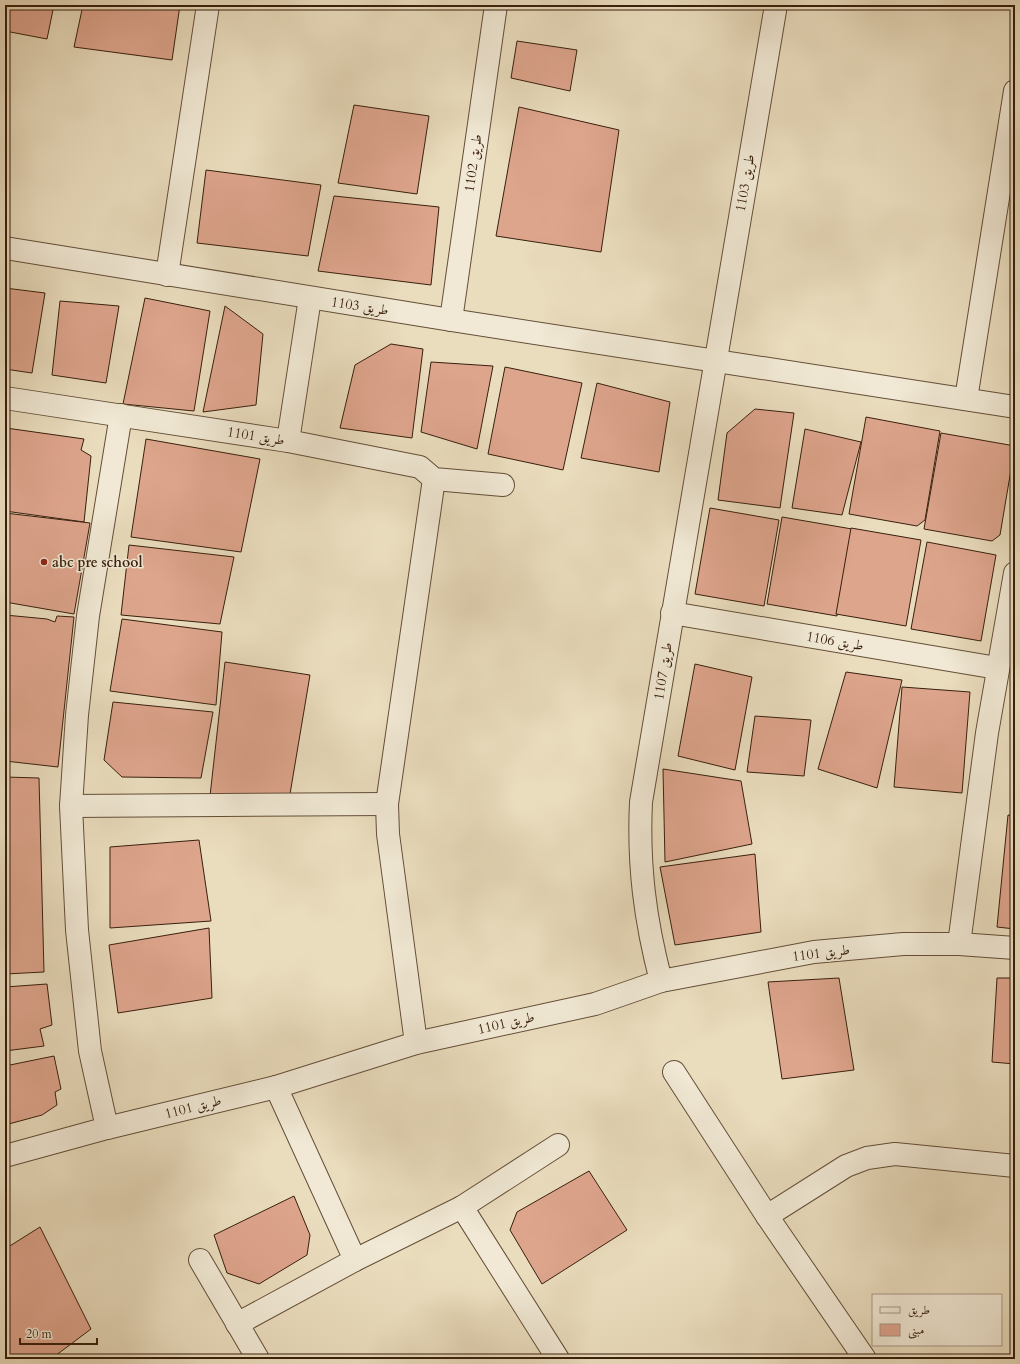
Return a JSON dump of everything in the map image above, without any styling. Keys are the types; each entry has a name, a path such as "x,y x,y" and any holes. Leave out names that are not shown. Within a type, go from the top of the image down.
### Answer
{"street":[{"path":"168,275 208,5"},
{"name":"طريق 1102","path":"451,320 496,5"},
{"name":"طريق 1103","path":"714,361 776,5"},
{"path":"966,399 1015,91"},
{"name":"طريق 1103","path":"5,248 310,298 1015,407"},
{"path":"288,442 310,298"},
{"name":"طريق 1107","path":"661,981 645,909 639,838 641,802 714,361"},
{"name":"طريق 1101","path":"5,398 288,442 420,467 434,479"},
{"path":"106,1128 90,1051 77,930 71,806 77,715 88,616 121,415"},
{"path":"416,1043 388,834 387,804 434,479 503,485"},
{"path":"959,944 978,791 1015,572"},
{"name":"طريق 1106","path":"672,613 998,668"},
{"path":"71,806 387,804"},
{"name":"طريق 1101","path":"5,1156 106,1128 276,1087 416,1043 595,1004 661,981 814,952 903,944 959,944 1015,948"},
{"path":"674,1072 767,1216 865,1359"},
{"path":"276,1087 355,1260"},
{"path":"237,1324 355,1260 462,1207 558,1145"},
{"path":"767,1216 846,1166 868,1158 895,1154 1015,1166"},
{"path":"462,1207 558,1359"},
{"path":"200,1260 258,1359"}],"building":[{"path":"5,5 54,5 47,39 5,31"},
{"path":"83,5 180,5 172,60 74,47"},
{"path":"517,41 577,50 570,91 511,78"},
{"path":"354,105 429,116 417,194 338,183"},
{"path":"519,107 619,130 601,252 496,236"},
{"path":"206,170 321,185 308,256 197,243"},
{"path":"334,196 439,207 431,285 318,271"},
{"path":"5,288 45,293 32,373 5,369"},
{"path":"145,298 210,311 194,411 123,404"},
{"path":"60,301 119,306 106,383 52,375"},
{"path":"225,306 263,334 256,405 203,412"},
{"path":"391,344 423,349 412,438 340,428 355,365"},
{"path":"431,362 493,366 477,449 421,432"},
{"path":"505,367 582,383 563,470 488,454"},
{"path":"597,383 670,402 659,472 581,458"},
{"path":"755,409 794,413 780,508 718,500 727,433"},
{"path":"866,417 940,431 925,520 917,526 849,514"},
{"path":"6,428 84,439 81,450 91,456 84,522 5,511"},
{"path":"805,429 861,442 842,515 792,508"},
{"path":"941,433 1015,446 1000,535 992,541 924,529"},
{"path":"146,439 260,459 241,552 131,537"},
{"path":"710,508 779,520 764,606 695,594"},
{"name":"abc pre school","path":"5,513 90,523 74,614 5,602"},
{"path":"782,517 852,529 837,616 767,604"},
{"path":"851,528 921,540 906,626 836,614"},
{"path":"927,542 996,555 981,641 911,629"},
{"path":"129,545 234,557 220,624 121,615"},
{"path":"5,615 47,619 55,622 57,616 74,617 58,767 5,761"},
{"path":"122,619 222,632 216,705 110,691"},
{"path":"225,662 310,675 290,794 210,796"},
{"path":"695,664 752,677 735,770 678,756"},
{"path":"846,672 902,680 877,788 818,769"},
{"path":"902,687 970,692 962,793 894,787"},
{"path":"113,702 213,712 201,778 122,777 104,760"},
{"path":"755,716 811,720 804,776 747,772"},
{"path":"663,769 741,781 752,844 665,862"},
{"path":"5,777 39,778 44,972 5,974"},
{"path":"1008,815 1015,816 1015,929 997,927"},
{"path":"199,840 211,921 110,928 110,847"},
{"path":"755,854 761,932 675,945 660,867"},
{"path":"209,928 212,998 118,1013 109,945"},
{"path":"839,978 854,1070 782,1079 768,982"},
{"path":"997,978 1015,978 1015,1064 992,1062"},
{"path":"47,984 52,1025 40,1029 44,1046 5,1051 5,987"},
{"path":"54,1056 61,1089 55,1092 57,1105 42,1115 5,1125 5,1066"},
{"path":"589,1171 627,1230 542,1284 510,1230 517,1212"},
{"path":"294,1196 310,1235 307,1255 259,1284 227,1273 214,1235"},
{"path":"40,1227 91,1329 51,1359 5,1359 5,1249"}],"place":[{"name":"abc pre school","path":"44,562"}]}
